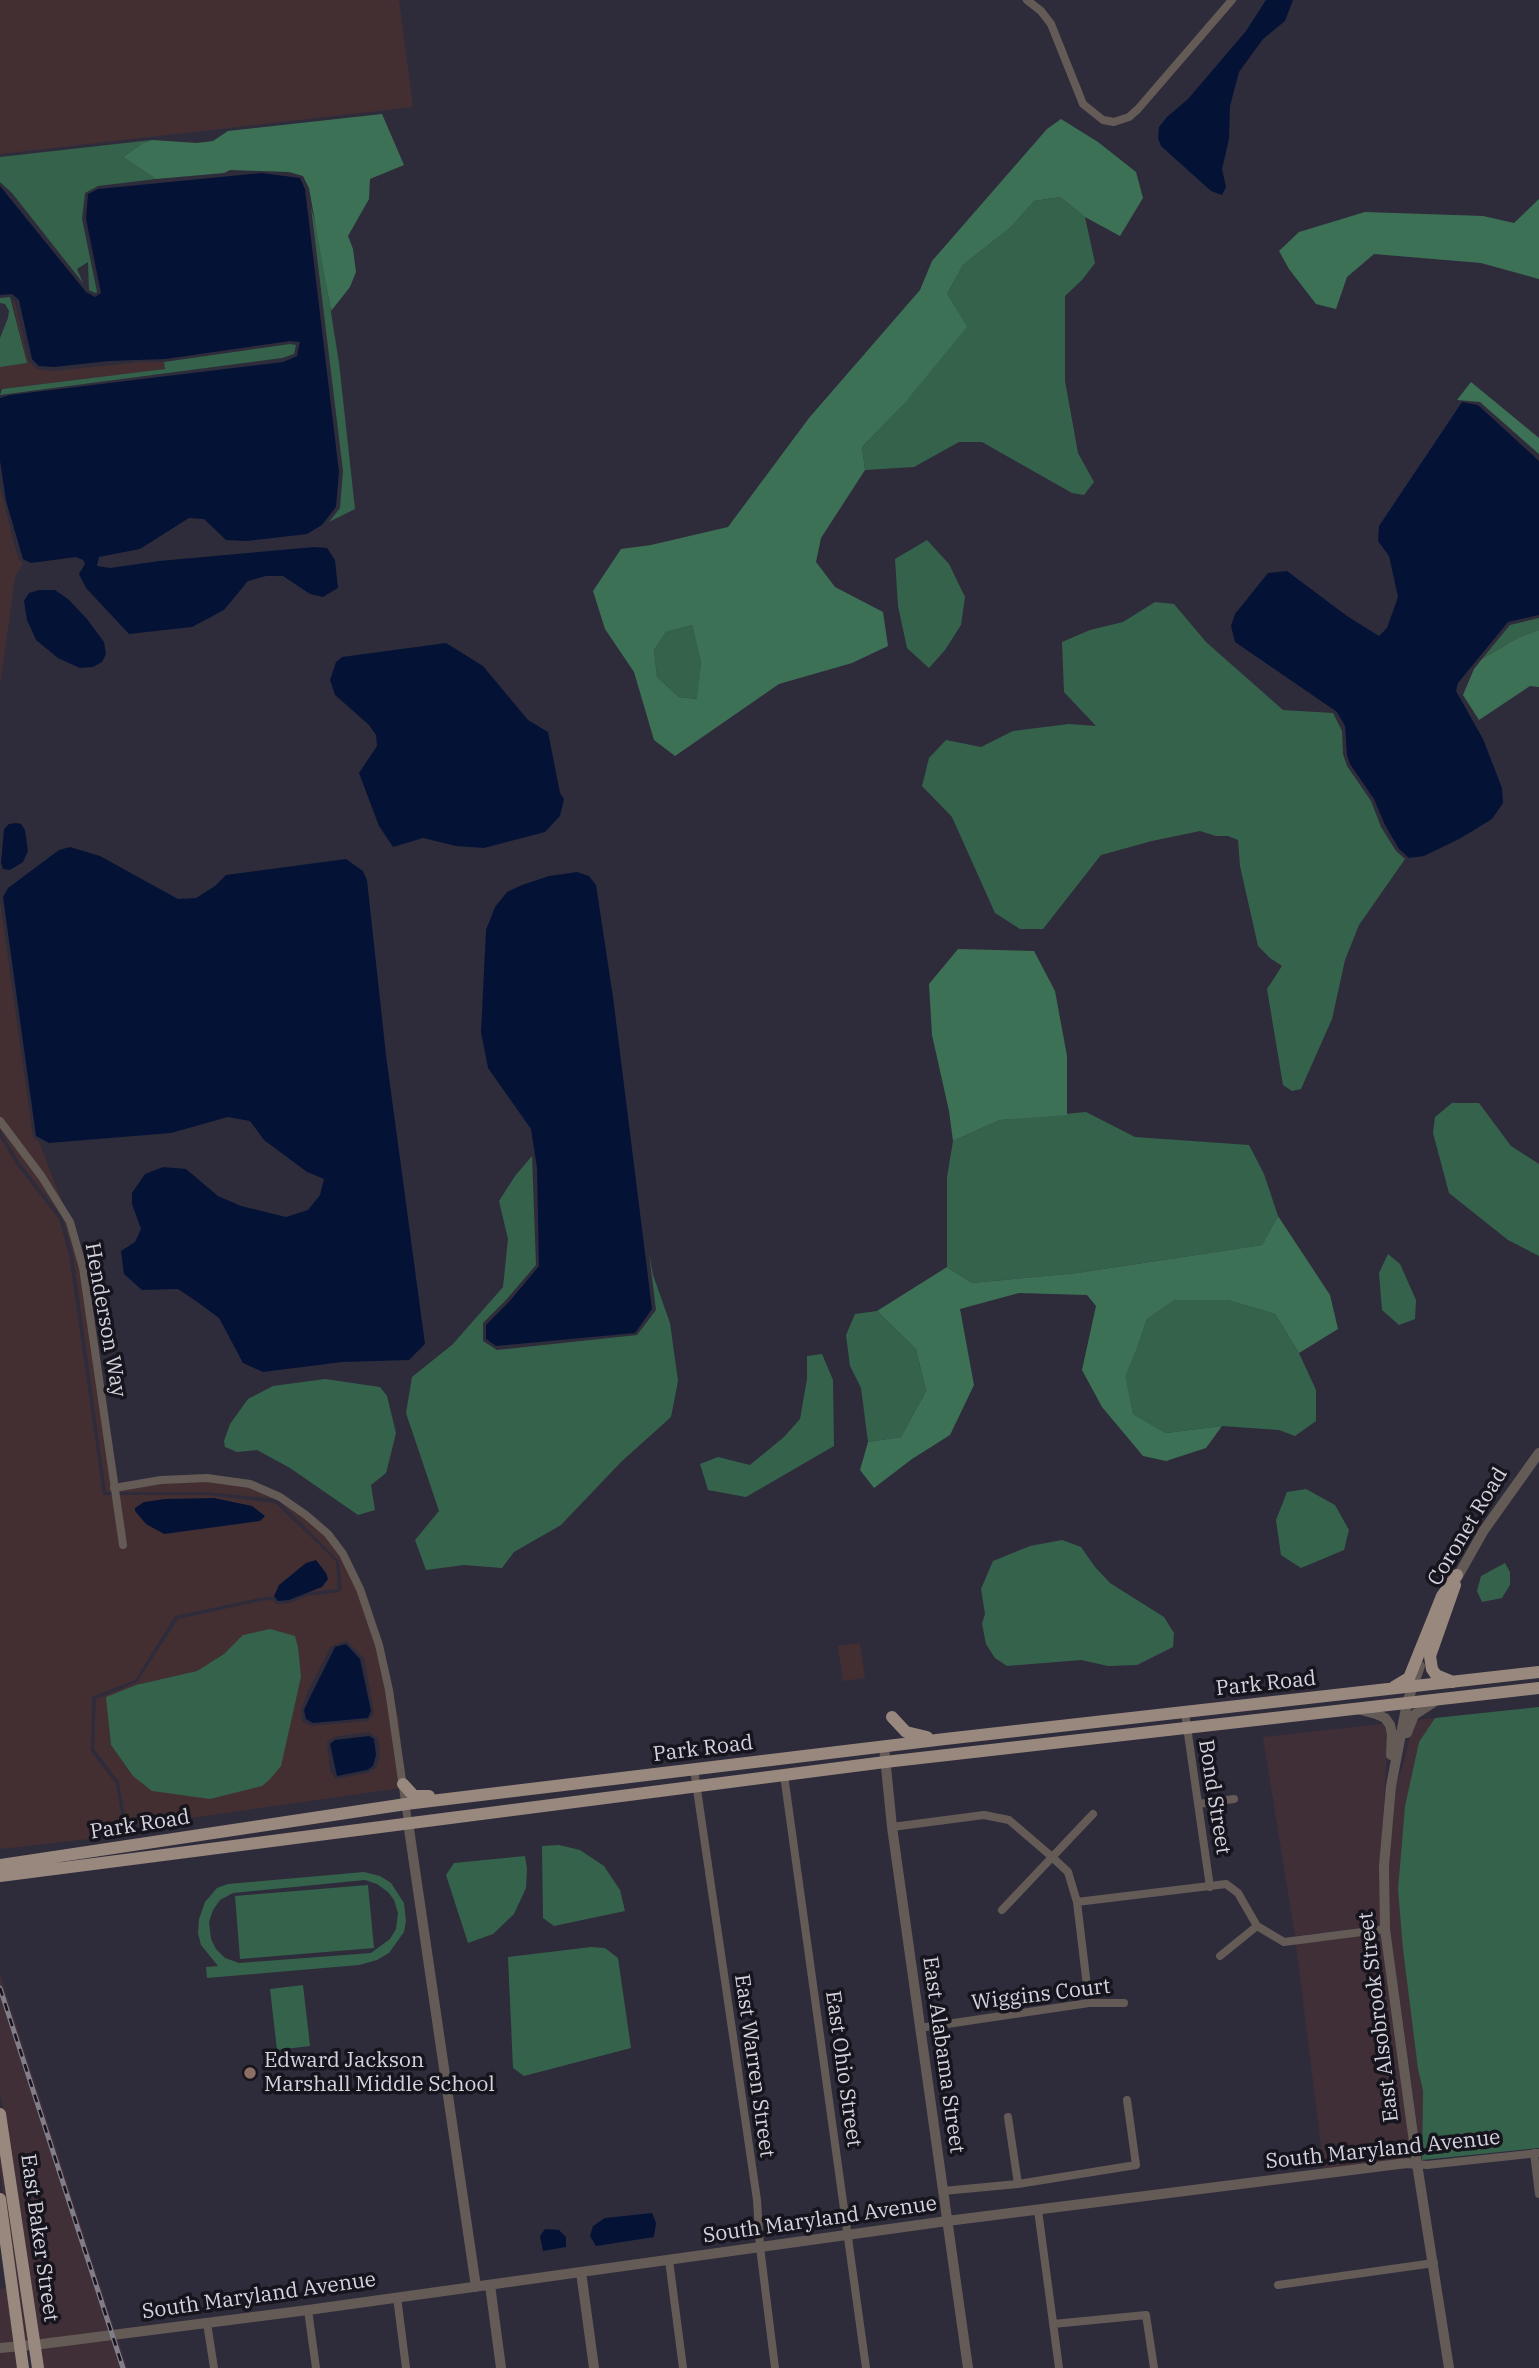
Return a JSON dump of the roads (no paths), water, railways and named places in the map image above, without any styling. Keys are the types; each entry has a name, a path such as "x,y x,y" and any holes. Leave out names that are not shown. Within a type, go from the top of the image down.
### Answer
{"main road":[{"path":"1453,1682 1436,1675 1430,1656 1458,1573"},
{"path":"1391,1689 1409,1678 1442,1596 1458,1573"},
{"path":"1407,1703 1435,1691 1517,1679 1538,1673"},
{"name":"Park Road","path":"0,1864 406,1804 944,1739 1538,1673"},
{"path":"1276,1717 1295,1712 1384,1701 1399,1697 1412,1687"},
{"path":"1407,1703 1539,1688"},
{"path":"1186,1727 1193,1719 1273,1708 1289,1701"},
{"name":"Park Road","path":"0,1876 885,1762 1407,1703"},
{"path":"892,1717 906,1732 944,1739"},
{"path":"885,1762 891,1755 901,1752 980,1741 996,1734"},
{"path":"695,1786 703,1778 713,1775 791,1764 810,1756"},
{"path":"403,1784 414,1796 493,1790 520,1791"},
{"path":"408,1822 419,1813 490,1800 520,1791"},
{"path":"286,1839 297,1832 387,1819 406,1804"},
{"name":"East Baker Street","path":"0,2114 38,2368"},
{"name":"East Baker Street","path":"0,2199 8,2284 23,2368"}],"street":[{"path":"1027,0 1041,11 1051,24 1083,104 1103,120 1114,122 1129,117 1138,109 1232,0"},
{"name":"Henderson Way","path":"0,1121 42,1177 70,1223 83,1268 123,1545"},
{"name":"Coronet Road","path":"1407,1703 1458,1573 1509,1493 1539,1453"},
{"path":"114,1488 161,1480 208,1478 250,1484 280,1497 306,1514 328,1534 343,1554 360,1589 379,1645 389,1690 476,2287"},
{"path":"1391,1786 1414,1715 1427,1705 1442,1699"},
{"name":"East Alsobrook Street","path":"1407,1703 1391,1786 1384,1866 1385,1929 1417,2164 1449,2368"},
{"path":"1356,1709 1385,1718 1390,1725 1391,1786"},
{"name":"Bond Street","path":"1185,1713 1210,1887"},
{"name":"East Alabama Street","path":"884,1747 892,1827 968,2368"},
{"name":"East Warren Street","path":"694,1769 757,2200 775,2368"},
{"name":"East Ohio Street","path":"784,1775 866,2368"},
{"path":"1198,1804 1234,1799"},
{"path":"1002,1910 1093,1814"},
{"path":"892,1827 984,1815 1009,1820 1068,1871 1077,1902 1089,2003"},
{"path":"1077,1902 1226,1884 1237,1893 1257,1926 1284,1942 1385,1929"},
{"path":"1220,1956 1257,1926"},
{"name":"Wiggins Court","path":"920,2028 1089,2003 1124,2003"},
{"path":"943,2191 1136,2165 1127,2100"},
{"path":"1008,2117 1018,2183"},
{"path":"1537,2153 1539,2194"},
{"name":"South Maryland Avenue","path":"0,2348 308,2310 947,2221 1401,2164 1427,2165 1537,2153"},
{"path":"1038,2210 1059,2368"},
{"path":"669,2260 683,2368"},
{"path":"1278,2285 1434,2263"},
{"path":"581,2272 594,2368"},
{"path":"490,2285 501,2368"},
{"path":"397,2297 406,2368"},
{"path":"308,2310 316,2368"},
{"path":"1053,2324 1146,2315 1154,2368"},
{"path":"207,2323 214,2368"}],"water":[{"path":"1266,0 1293,0 1285,21 1263,39 1239,72 1230,106 1229,139 1222,169 1226,187 1222,195 1211,191 1161,146 1158,138 1159,127 1188,99 1246,31"},
{"path":"261,173 300,178 305,189 339,472 336,507 322,525 307,534 247,541 226,540 204,519 189,518 140,549 99,557 97,566 110,568 159,561 327,548 335,560 338,588 323,597 310,594 283,576 266,576 248,581 224,610 192,627 129,634 86,588 79,574 85,564 83,560 76,557 31,563 23,559 6,501 0,461 0,398 283,362 297,356 300,342 290,341 166,359 39,366 32,359 19,300 12,294 0,295 0,186 86,292 95,297 101,293 86,219 88,194 98,189"},
{"path":"1462,402 1478,405 1539,461 1539,615 1508,622 1458,683 1456,691 1483,739 1502,788 1503,803 1492,819 1461,838 1424,856 1409,858 1399,849 1374,799 1350,764 1345,726 1337,712 1235,642 1231,626 1235,614 1268,573 1287,571 1347,616 1379,636 1387,628 1398,597 1389,556 1378,541 1379,526"},
{"path":"55,590 87,619 104,642 106,654 102,662 93,667 80,668 58,658 36,640 27,620 24,601 29,593"},
{"path":"446,643 483,666 528,720 548,732 560,793 564,799 560,816 545,832 484,848 456,846 423,838 393,847 379,826 359,773 377,746 376,735 369,725 335,695 330,680 336,662 342,657"},
{"path":"9,824 21,824 25,830 28,851 23,862 10,870 3,869 1,863 4,829"},
{"path":"70,847 100,856 178,899 196,898 226,875 346,859 363,871 367,880 386,1055 425,1344 409,1360 342,1362 263,1372 243,1363 219,1318 196,1301 178,1289 142,1290 124,1274 121,1251 135,1242 141,1229 132,1204 132,1193 145,1174 163,1167 186,1169 218,1196 241,1206 286,1217 308,1210 320,1195 324,1179 307,1172 264,1140 250,1121 228,1117 171,1133 49,1143 36,1136 3,897 8,888 59,850"},
{"path":"577,872 589,876 596,885 613,997 652,1309 635,1333 496,1346 486,1339 486,1325 539,1266 537,1168 531,1129 488,1068 481,1032 486,930 495,907 507,892 549,876"},
{"path":"214,1498 252,1506 265,1516 260,1521 164,1534 146,1524 135,1511 135,1508 144,1502"},
{"path":"316,1560 328,1579 322,1587 289,1600 278,1601 274,1596 279,1585 306,1563"},
{"path":"346,1644 360,1659 371,1711 368,1718 313,1723 306,1719 304,1710 335,1647"},
{"path":"369,1736 374,1739 376,1755 373,1766 367,1770 337,1776 330,1744 335,1740"},
{"path":"652,2213 656,2223 654,2237 596,2246 590,2236 593,2226 605,2218"},
{"path":"545,2229 559,2230 566,2237 566,2247 543,2251 540,2236"}],"railway":[{"path":"0,1988 123,2368"}],"place":[{"name":"Edward Jackson Marshall Middle School","path":"250,2073"}]}
